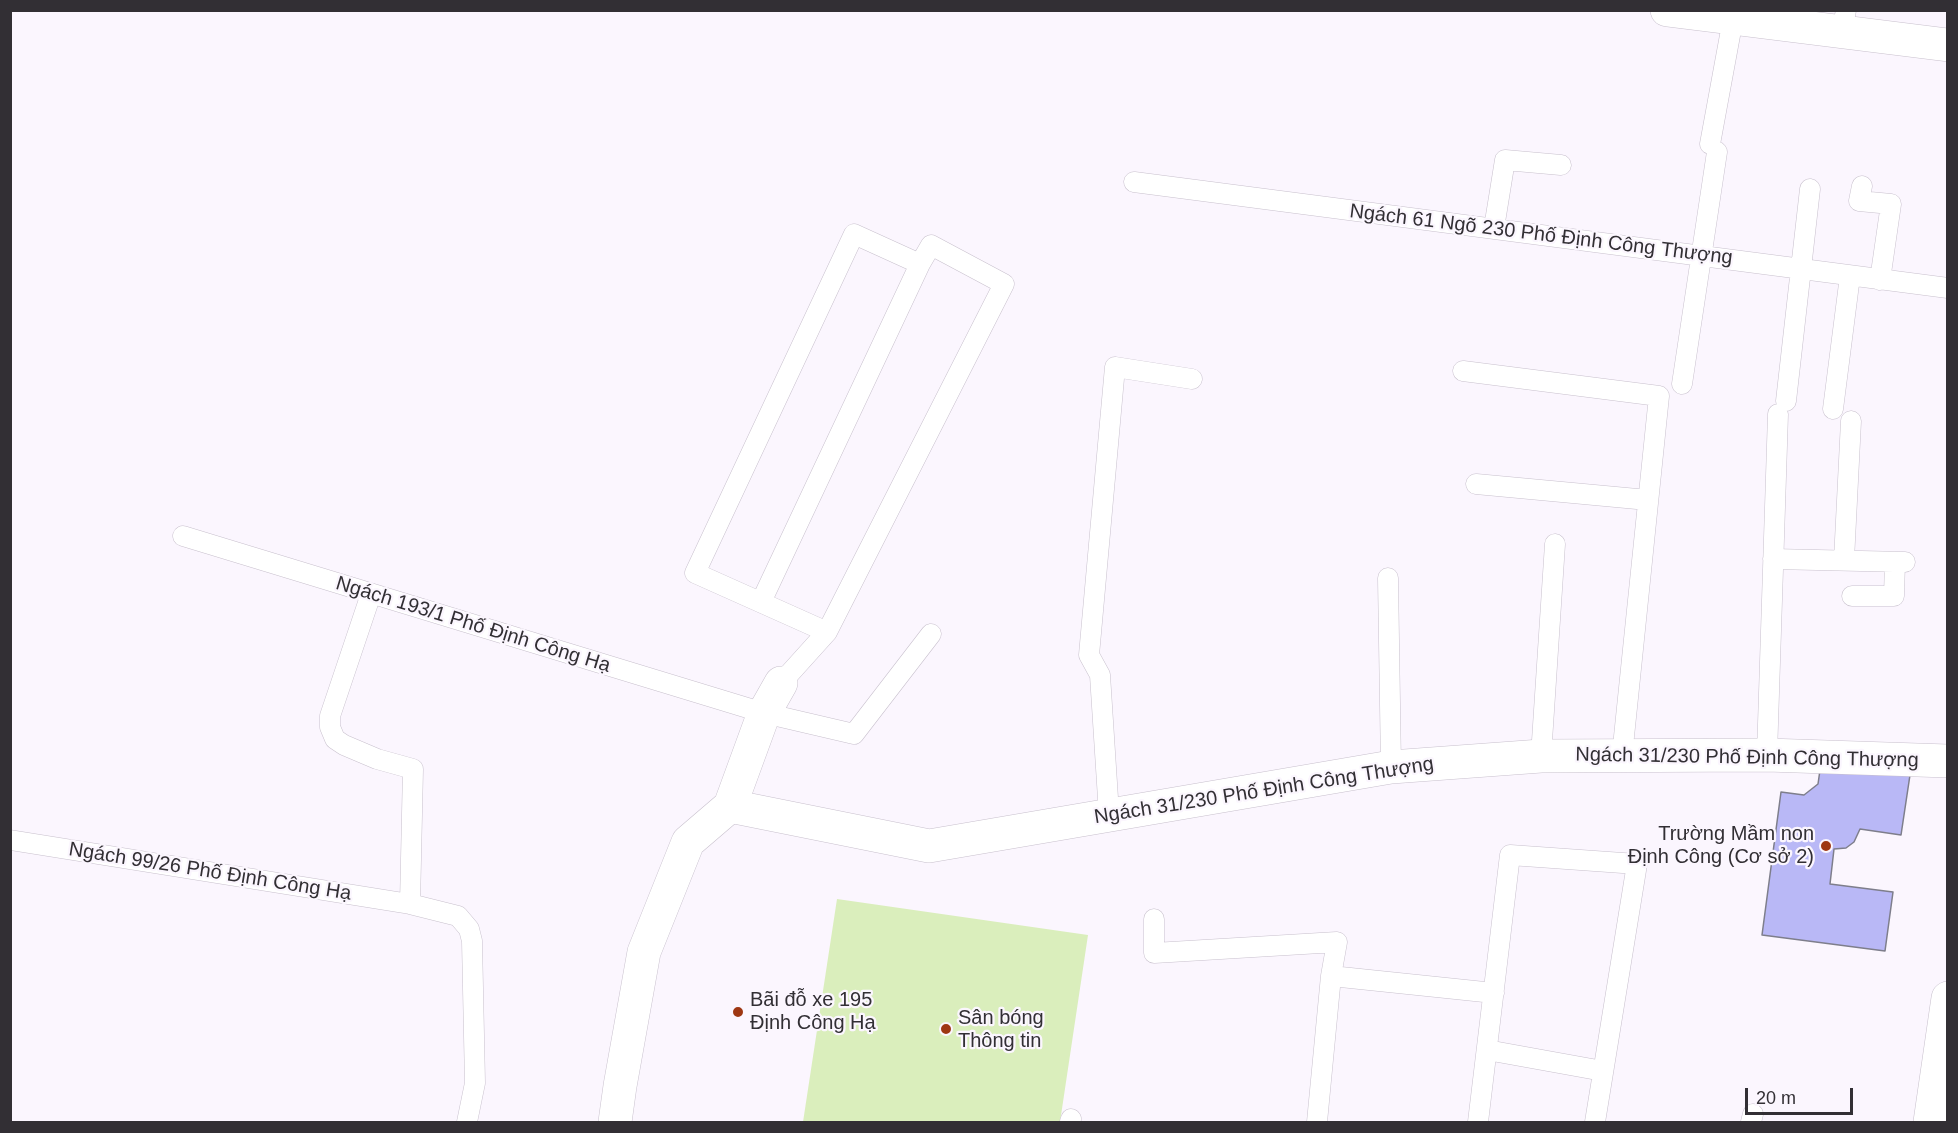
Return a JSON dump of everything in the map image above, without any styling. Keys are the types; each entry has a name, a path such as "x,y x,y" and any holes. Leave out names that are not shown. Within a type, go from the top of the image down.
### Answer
{"street":[{"path":"1667,10 1718,15 1844,21 1947,45"},
{"path":"615,1122 644,952 688,842 730,807 764,713 781,683"},
{"name":"Ngách 31/230 Phố Định Công Thượng","path":"730,807 928,846 1391,767 1541,756 1767,755 1947,761"},
{"path":"1930,1122 1947,998"}],"lane":[{"path":"1682,384 1702,255 1714,148 1718,15"},
{"path":"1494,228 1505,160 1561,165"},
{"name":"Ngách 61 Ngõ 230 Phố Định Công Thượng","path":"1134,182 1947,288"},
{"path":"1862,186 1859,201 1891,204 1880,280"},
{"path":"1767,755 1773,559 1782,407 1810,189"},
{"path":"827,632 695,573 854,234 921,264"},
{"path":"761,602 931,245 1004,284 827,632 781,683"},
{"path":"1833,409 1850,276"},
{"path":"1109,814 1100,675 1089,655 1115,368 1192,379"},
{"path":"1463,371 1659,396 1622,756"},
{"path":"1844,560 1851,421"},
{"path":"1476,484 1648,500"},
{"name":"Ngách 193/1 Phố Định Công Hạ","path":"183,536 764,713 854,734 931,634"},
{"path":"1541,756 1555,544"},
{"path":"1773,559 1900,562 1894,596 1852,596"},
{"path":"1388,578 1391,767"},
{"path":"371,594 330,716 330,727 335,739 344,745 377,759 413,769 410,904"},
{"name":"Ngách 99/26 Phố Định Công Hạ","path":"10,840 410,904 458,915 466,923 472,935 475,1083 467,1122"},
{"path":"1478,1122 1510,855 1637,864 1595,1122"},
{"path":"1154,919 1154,953 1337,942 1331,976 1317,1122"},
{"path":"1331,976 1494,993"},
{"path":"1487,1050 1604,1071"}],"green space":[{"name":"Sân bóng Thông tin","path":"837,899 1088,935 1060,1122 803,1122"}],"building":[{"path":"1821,763 1910,775 1901,835 1860,829 1854,842 1846,848 1834,849 1830,884 1893,892 1885,951 1762,935 1781,792 1804,795 1818,784"}],"place":[{"name":"Trường Mầm non Định Công (Cơ sở 2)","path":"1826,846"},
{"name":"Bãi đỗ xe 195 Định Công Hạ","path":"738,1012"},
{"name":"Sân bóng Thông tin","path":"946,1029"}]}
